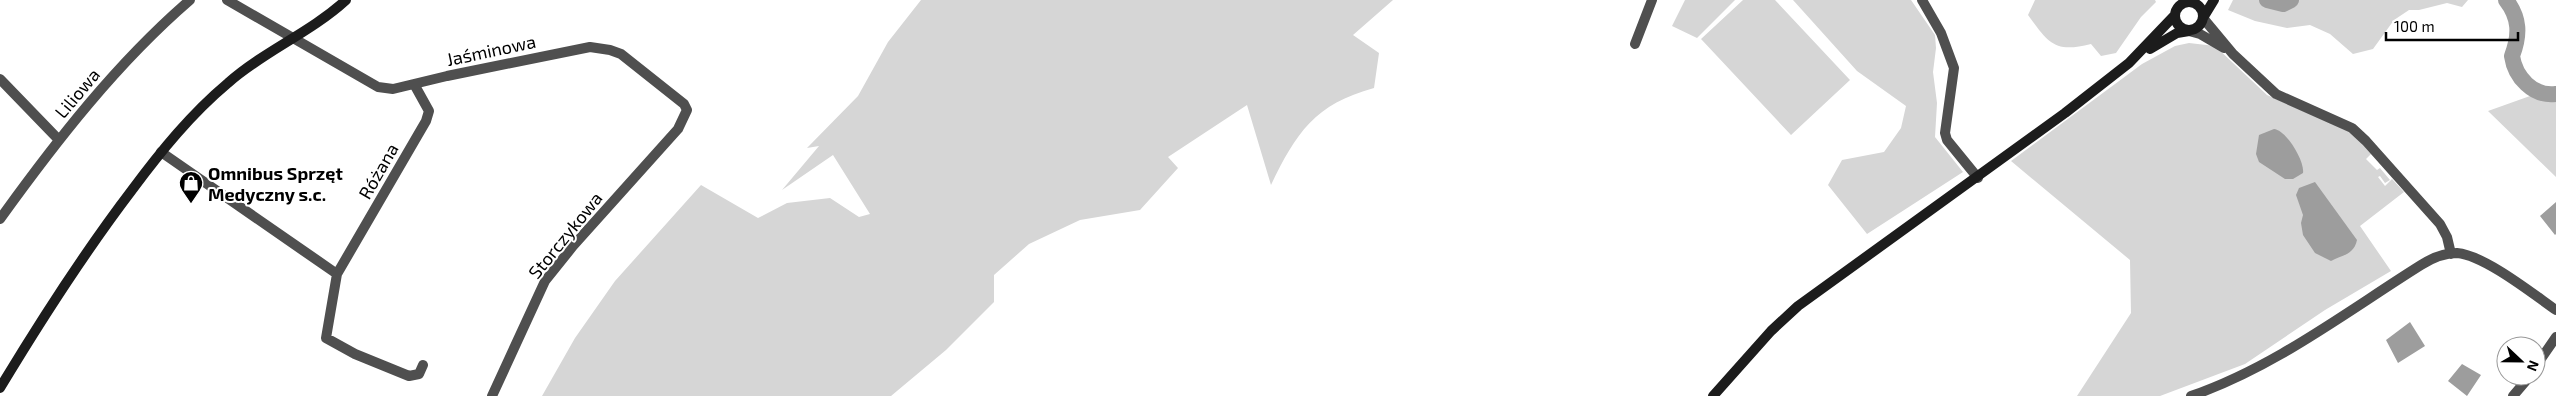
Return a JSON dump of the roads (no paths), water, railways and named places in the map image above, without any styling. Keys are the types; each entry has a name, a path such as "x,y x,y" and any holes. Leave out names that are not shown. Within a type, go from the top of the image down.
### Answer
{"main road":[{"path":"0,388 95,239 161,152 198,110 229,81 294,38 346,0"},
{"path":"1713,396 1771,331 1821,287 1978,178 2129,63 2165,39 2198,27 2214,0"},
{"path":"2129,63 2174,16 2179,5 2196,1 2201,9 2203,18"},
{"path":"2174,16 2180,28 2189,31"}],"street":[{"name":"Liliowa","path":"0,218 59,140 124,62 160,26 190,0"},
{"path":"227,0 294,38"},
{"path":"1635,44 1652,0"},
{"path":"1922,0 1940,33 1954,68 1945,133 1947,140 1978,178"},
{"path":"2203,18 2233,54 2276,94 2352,128 2366,140 2440,224 2447,236 2451,254"},
{"path":"2189,31 2209,38 2233,54"},
{"name":"Jaśminowa","path":"294,38 378,87 393,90 590,46 621,54 684,104 687,110"},
{"path":"0,79 59,140"},
{"name":"Różana","path":"414,84 430,111 337,274 326,338 354,354 409,376 419,374 423,364"},
{"name":"Storczykowa","path":"492,396 545,281 573,246 678,129 687,110"},
{"path":"161,152 337,274"},
{"path":"2191,396 2222,385 2273,360 2420,265 2439,255 2467,255 2485,263 2556,310"},
{"path":"2546,352 2556,338"},
{"path":"2513,396 2522,386"}],"waterway":[{"path":"2267,0 2283,4 2291,0"},
{"path":"2506,0 2516,20 2517,34 2512,56 2517,71 2526,84 2533,89 2548,94 2556,94"}],"place":[{"name":"Omnibus Sprzęt Medyczny s.c.","path":"191,204"}]}
